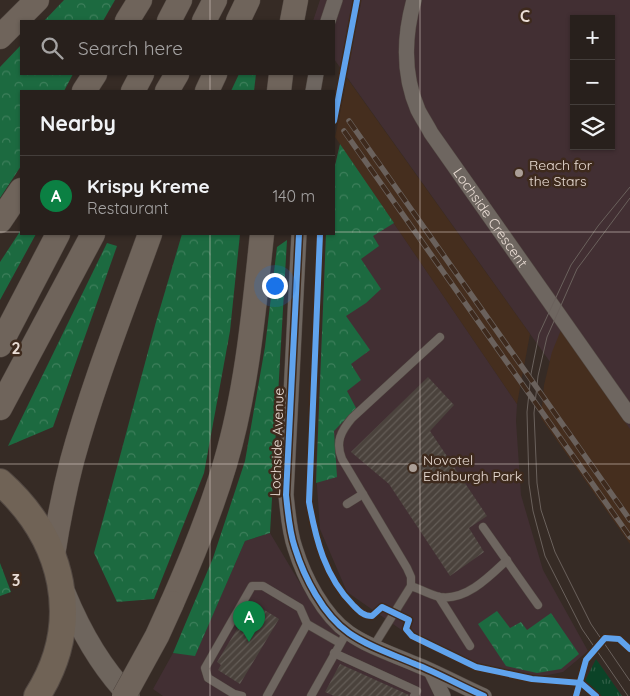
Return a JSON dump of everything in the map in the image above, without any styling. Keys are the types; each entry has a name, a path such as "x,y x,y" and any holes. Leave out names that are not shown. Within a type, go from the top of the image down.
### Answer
{"highway":[{"path":"0,482 33,518 53,555 60,582 63,611 62,634 55,659 46,681 37,696"}],"main road":[{"path":"0,37 37,0"},
{"path":"128,20 140,0"},
{"path":"170,20 180,0"},
{"path":"205,20 215,0"},
{"path":"238,20 248,0"},
{"path":"292,20 296,0"},
{"path":"85,90 94,75"},
{"path":"134,90 141,75"},
{"path":"168,90 176,75"},
{"path":"207,90 215,75"},
{"path":"278,90 281,75"},
{"path":"0,221 20,191"},
{"path":"0,345 57,235"},
{"path":"0,408 92,235"},
{"path":"53,555 71,469 91,399 150,235"},
{"path":"124,696 156,636 195,551 226,463 246,368 262,235"}],"street":[{"path":"328,20 335,0"},
{"name":"Lochside Crescent","path":"414,0 408,28 406,56 410,84 418,110 432,133 630,416"},
{"path":"313,90 316,75"},
{"name":"Lochside Avenue","path":"299,235 286,495 294,547 307,578 344,638 417,664 432,673 484,696"},
{"path":"60,582 87,642 114,681 129,696"},
{"path":"432,673 443,696"}],"lane":[{"path":"373,647 411,586 411,577 342,459 339,450 339,440 342,429 440,337"},
{"path":"347,504 363,494"},
{"path":"483,527 538,605"},
{"path":"411,586 439,597 459,595 487,578 507,560"},
{"path":"242,696 234,694 208,678 205,668 252,586 264,586 300,608 307,624 344,638 334,653 312,696"},
{"path":"439,597 470,646"},
{"path":"267,696 307,624"},
{"path":"334,653 417,691 414,696"}],"shaded area":[{"path":"320,0 630,0 630,474 335,60 335,20 313,20"},
{"path":"347,78 530,334 517,404 335,137"},
{"path":"340,144 517,404 516,421 521,495 543,570 588,651 563,672 538,677 479,664 403,631 347,592 320,529 316,472 326,235 335,235 335,166"},
{"path":"561,330 630,429 630,544 541,418 544,385 552,352"},
{"path":"270,533 316,610 351,643 425,675 434,696 163,696 153,689 173,653 195,655 245,541"}],"green space":[{"path":"64,0 115,0 104,20 45,20"},
{"path":"20,46 20,75 72,75 65,90 20,90 20,168 0,198 0,67"},
{"path":"239,75 256,75 254,90 231,90"},
{"path":"340,144 394,223 373,236 379,246 361,259 381,289 366,303 346,316 370,350 351,364 361,380 347,391 356,408 334,431 337,477 316,483 326,235 335,235 335,166"},
{"path":"20,232 20,235 35,235 0,300 0,262"},
{"path":"182,235 240,235 230,331 204,473 154,599 117,602 94,553 156,322"},
{"path":"287,240 270,533 245,541 195,656 173,653 213,558 245,461 265,347 277,247"},
{"path":"107,243 117,246 53,427 8,446"},
{"path":"0,563 11,592 0,596"},
{"path":"497,611 510,628 521,622 527,630 551,613 579,654 561,669 537,673 506,666 478,624"},
{"path":"596,659 622,696 602,696 585,681"}],"building":[{"name":"Novotel Edinburgh Park","path":"428,377 454,405 430,431 487,516 469,528 484,552 450,576 389,484 351,452"},
{"path":"253,603 279,619 240,684 218,670 221,665 217,662"},
{"path":"340,664 409,695 334,696 325,692"}],"tram line":[{"path":"628,696 582,629 545,556 533,511 529,484 527,412 531,374 539,334 571,265 598,226 630,187"},
{"path":"630,198 577,269 547,337 538,376 534,413 537,483 541,510 555,552 591,624 630,681"}],"railway":[{"path":"349,121 630,520"},
{"path":"344,131 630,537"}],"cycle path":[{"path":"335,116 357,0"},
{"path":"299,235 286,495 291,535 299,559 309,583 323,606 349,633 373,646 484,696"},
{"path":"320,235 309,502 323,557 335,582 359,611 372,616 382,607 409,620 406,629 412,636 476,667 532,679 581,683 596,696"},
{"path":"576,696 586,660 605,638 619,639 630,649"}],"place":[{"name":"Reach for the Stars","path":"519,173"},
{"name":"Novotel Edinburgh Park","path":"413,468"},
{"name":"Krispy Kreme","path":"249,642"}]}
